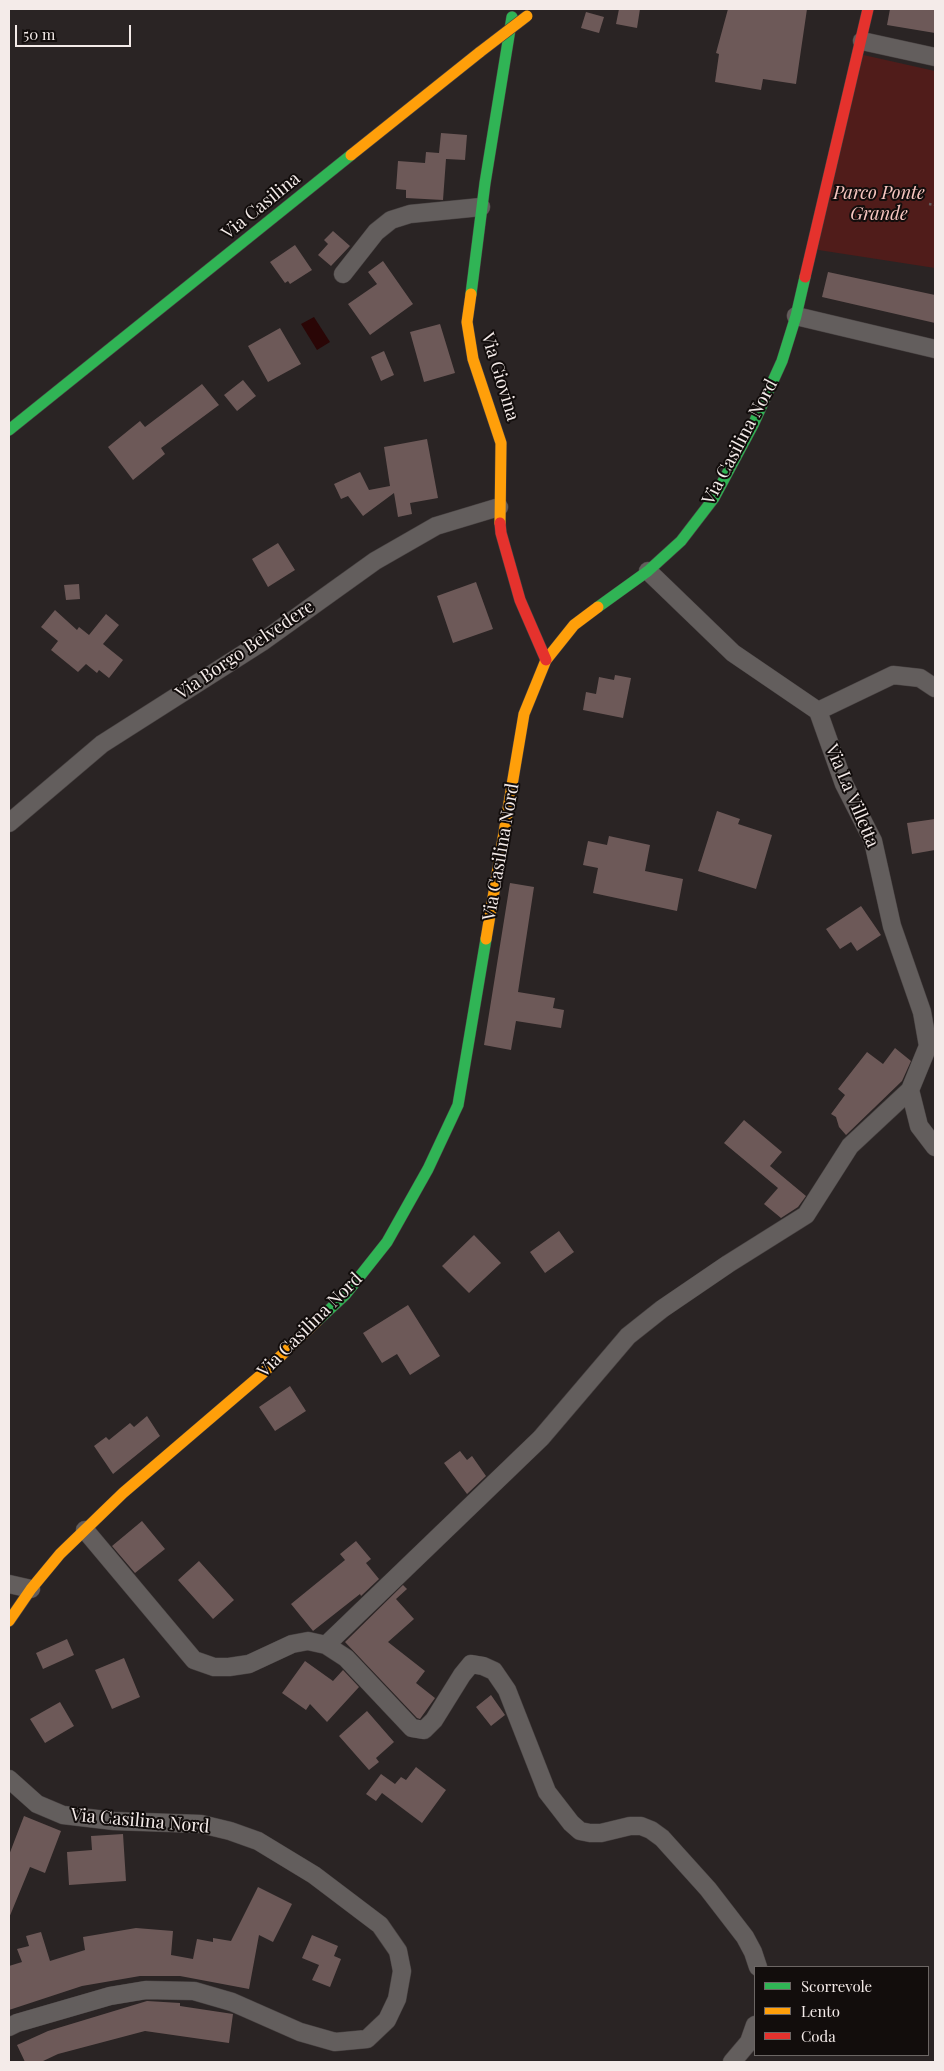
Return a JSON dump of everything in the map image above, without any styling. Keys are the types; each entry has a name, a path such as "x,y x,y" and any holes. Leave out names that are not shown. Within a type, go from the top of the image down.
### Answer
{"street":[{"name":"Via Giovina","path":"515,9 501,75 467,310 472,359 501,442 499,507 501,533 516,586 530,625 546,660"},
{"name":"Via Casilina Nord","path":"9,1621 30,1589 60,1554 123,1493 262,1374 345,1295 387,1242 428,1169 458,1105 524,714 546,660 574,625 648,572 681,540 714,498 753,425 782,361 796,316 868,9"},
{"name":"Via Casilina","path":"9,430 531,12"},
{"path":"862,41 935,57"},
{"path":"343,274 376,232 392,220 410,214 481,207"},
{"path":"796,316 935,349"},
{"name":"Via Borgo Belvedere","path":"9,824 98,747 268,637 380,557 436,526 499,507"},
{"path":"648,572 733,652 818,711 893,675 920,678 935,688"},
{"name":"Via La Villetta","path":"818,711 844,784 873,840 892,926 922,1012 928,1046 910,1090"},
{"path":"326,1645 541,1438 628,1336 662,1309 728,1264 806,1215 850,1146 910,1090 919,1126 935,1147"},
{"path":"85,1530 179,1645 194,1660 214,1667 230,1668 249,1664 292,1644 308,1641 326,1645 346,1658 412,1728 424,1730 434,1720 471,1664 483,1666 494,1671 506,1690 547,1792 571,1824 580,1830 590,1833 641,1826 662,1838 708,1889 745,1937 758,1966"},
{"path":"9,1584 30,1589"},
{"name":"Via Casilina Nord","path":"9,1779 37,1804 63,1815 114,1820 201,1824 230,1831 258,1841 314,1875 380,1925 398,1951 402,1971 396,1999 387,2020 367,2038 335,2042 300,2032 232,2002 194,1991 146,1990 110,1996 9,2027"},
{"path":"732,2062 749,2042 754,2028"}],"path":[{"path":"929,204 935,205"}],"green space":[{"name":"Parco Ponte Grande","path":"859,54 935,71 935,268 812,249"}],"shaded area":[{"path":"314,317 330,342 317,350 301,324"}],"building":[{"path":"619,9 640,9 637,28 616,24"},
{"path":"728,9 807,9 796,84 763,79 761,90 715,82 719,54 716,53"},
{"path":"890,9 935,9 935,33 887,25"},
{"path":"586,12 604,17 599,33 581,28"},
{"path":"441,133 467,135 465,160 446,159 443,200 406,198 406,190 396,189 398,161 425,163 426,152 439,153"},
{"path":"333,231 350,246 331,266 318,255 328,244 324,240"},
{"path":"295,245 312,270 290,284 288,281 285,283 270,262"},
{"path":"383,261 413,304 370,335 348,304 377,284 368,272"},
{"path":"828,272 935,295 935,323 822,297"},
{"path":"440,324 455,373 424,382 410,332"},
{"path":"280,328 301,364 268,382 248,346"},
{"path":"384,351 394,375 381,381 371,357"},
{"path":"243,380 256,396 237,411 224,395"},
{"path":"202,384 219,405 161,448 165,454 133,480 108,447 140,421 145,427"},
{"path":"427,439 438,498 410,503 412,514 398,517 394,493 363,516 348,496 341,499 334,484 360,472 369,490 390,486 384,447"},
{"path":"278,543 295,570 268,587 252,559"},
{"path":"476,582 493,629 453,643 437,596"},
{"path":"79,584 80,599 66,600 64,585"},
{"path":"55,610 77,630 79,627 89,635 106,614 119,625 103,644 123,660 109,678 99,670 97,673 86,664 78,672 51,650 58,641 41,627"},
{"path":"615,675 631,678 623,718 583,710 586,692 596,694 599,677 614,680"},
{"path":"717,811 740,819 738,824 772,835 756,889 698,871"},
{"path":"935,819 935,850 912,854 907,823"},
{"path":"609,836 650,845 645,871 683,879 677,911 593,893 598,868 583,865 588,841 607,845"},
{"path":"510,883 534,887 518,992 555,998 553,1008 564,1010 561,1028 516,1021 511,1050 484,1045"},
{"path":"861,906 881,935 857,951 851,942 840,949 826,929"},
{"path":"895,1048 911,1061 902,1081 846,1135 839,1127 836,1117 831,1114 845,1095 838,1089 867,1052 883,1064"},
{"path":"744,1120 782,1152 770,1166 806,1196 798,1207 781,1218 764,1204 778,1188 724,1143"},
{"path":"559,1231 574,1252 545,1273 530,1252"},
{"path":"474,1235 501,1263 469,1293 442,1266"},
{"path":"408,1305 440,1356 410,1375 397,1354 382,1363 363,1333"},
{"path":"290,1386 306,1411 275,1431 259,1407"},
{"path":"147,1416 160,1436 113,1474 94,1446 106,1437 109,1440 130,1423 134,1427"},
{"path":"460,1451 467,1460 472,1456 486,1476 467,1494 444,1463"},
{"path":"142,1521 165,1549 135,1573 112,1546"},
{"path":"356,1541 371,1559 366,1563 379,1579 361,1596 360,1594 313,1631 291,1604 345,1560 340,1554"},
{"path":"199,1561 234,1600 213,1619 178,1580"},
{"path":"403,1585 407,1589 396,1599 414,1619 388,1642 425,1671 416,1683 435,1698 420,1719 345,1642"},
{"path":"67,1639 74,1655 43,1669 36,1653"},
{"path":"124,1658 140,1697 112,1709 95,1670"},
{"path":"305,1661 333,1681 343,1670 359,1687 327,1722 310,1704 306,1710 282,1693"},
{"path":"491,1695 505,1715 491,1726 476,1707"},
{"path":"60,1702 74,1726 45,1743 30,1719"},
{"path":"367,1711 394,1742 376,1758 379,1762 369,1770 339,1736"},
{"path":"416,1767 446,1790 422,1823 382,1793 376,1801 366,1794 381,1774 395,1784 401,1777 406,1780"},
{"path":"24,1816 61,1831 45,1873 30,1867 9,1918 9,1855"},
{"path":"123,1834 126,1881 69,1885 67,1852 92,1850 91,1836"},
{"path":"258,1887 292,1904 273,1942 259,1935 249,1989 180,1976 140,1976 82,1986 9,2010 9,1966 22,1962 17,1949 29,1946 26,1936 41,1932 50,1961 85,1950 83,1937 136,1928 173,1931 171,1955 193,1959 197,1939 213,1942 213,1938 231,1941"},
{"path":"312,1935 338,1946 334,1956 341,1959 330,1987 312,1980 319,1965 302,1958"},
{"path":"147,2001 180,2003 180,2006 233,2014 229,2043 145,2031 58,2054 41,2062 25,2062 17,2045 48,2031"}],"traffic: fast":[{"path":"471,294 485,183 512,17"},
{"path":"9,430 351,155"},
{"path":"598,607 648,571 681,541 714,498 753,425 782,361 796,316 805,277"},
{"path":"317,1321 345,1295 387,1242 428,1169 458,1105 486,939"}],"traffic: slow":[{"path":"480,52 527,16"},
{"path":"351,155 480,52"},
{"path":"471,294 467,322 473,359 501,443 500,523"},
{"path":"486,939 524,714 546,660 574,625 598,607"},
{"path":"9,1621 31,1589 60,1554 123,1493 262,1374 317,1321"}],"traffic: jam":[{"path":"805,277 868,9"},
{"path":"500,523 501,533 520,600 546,660"}]}
